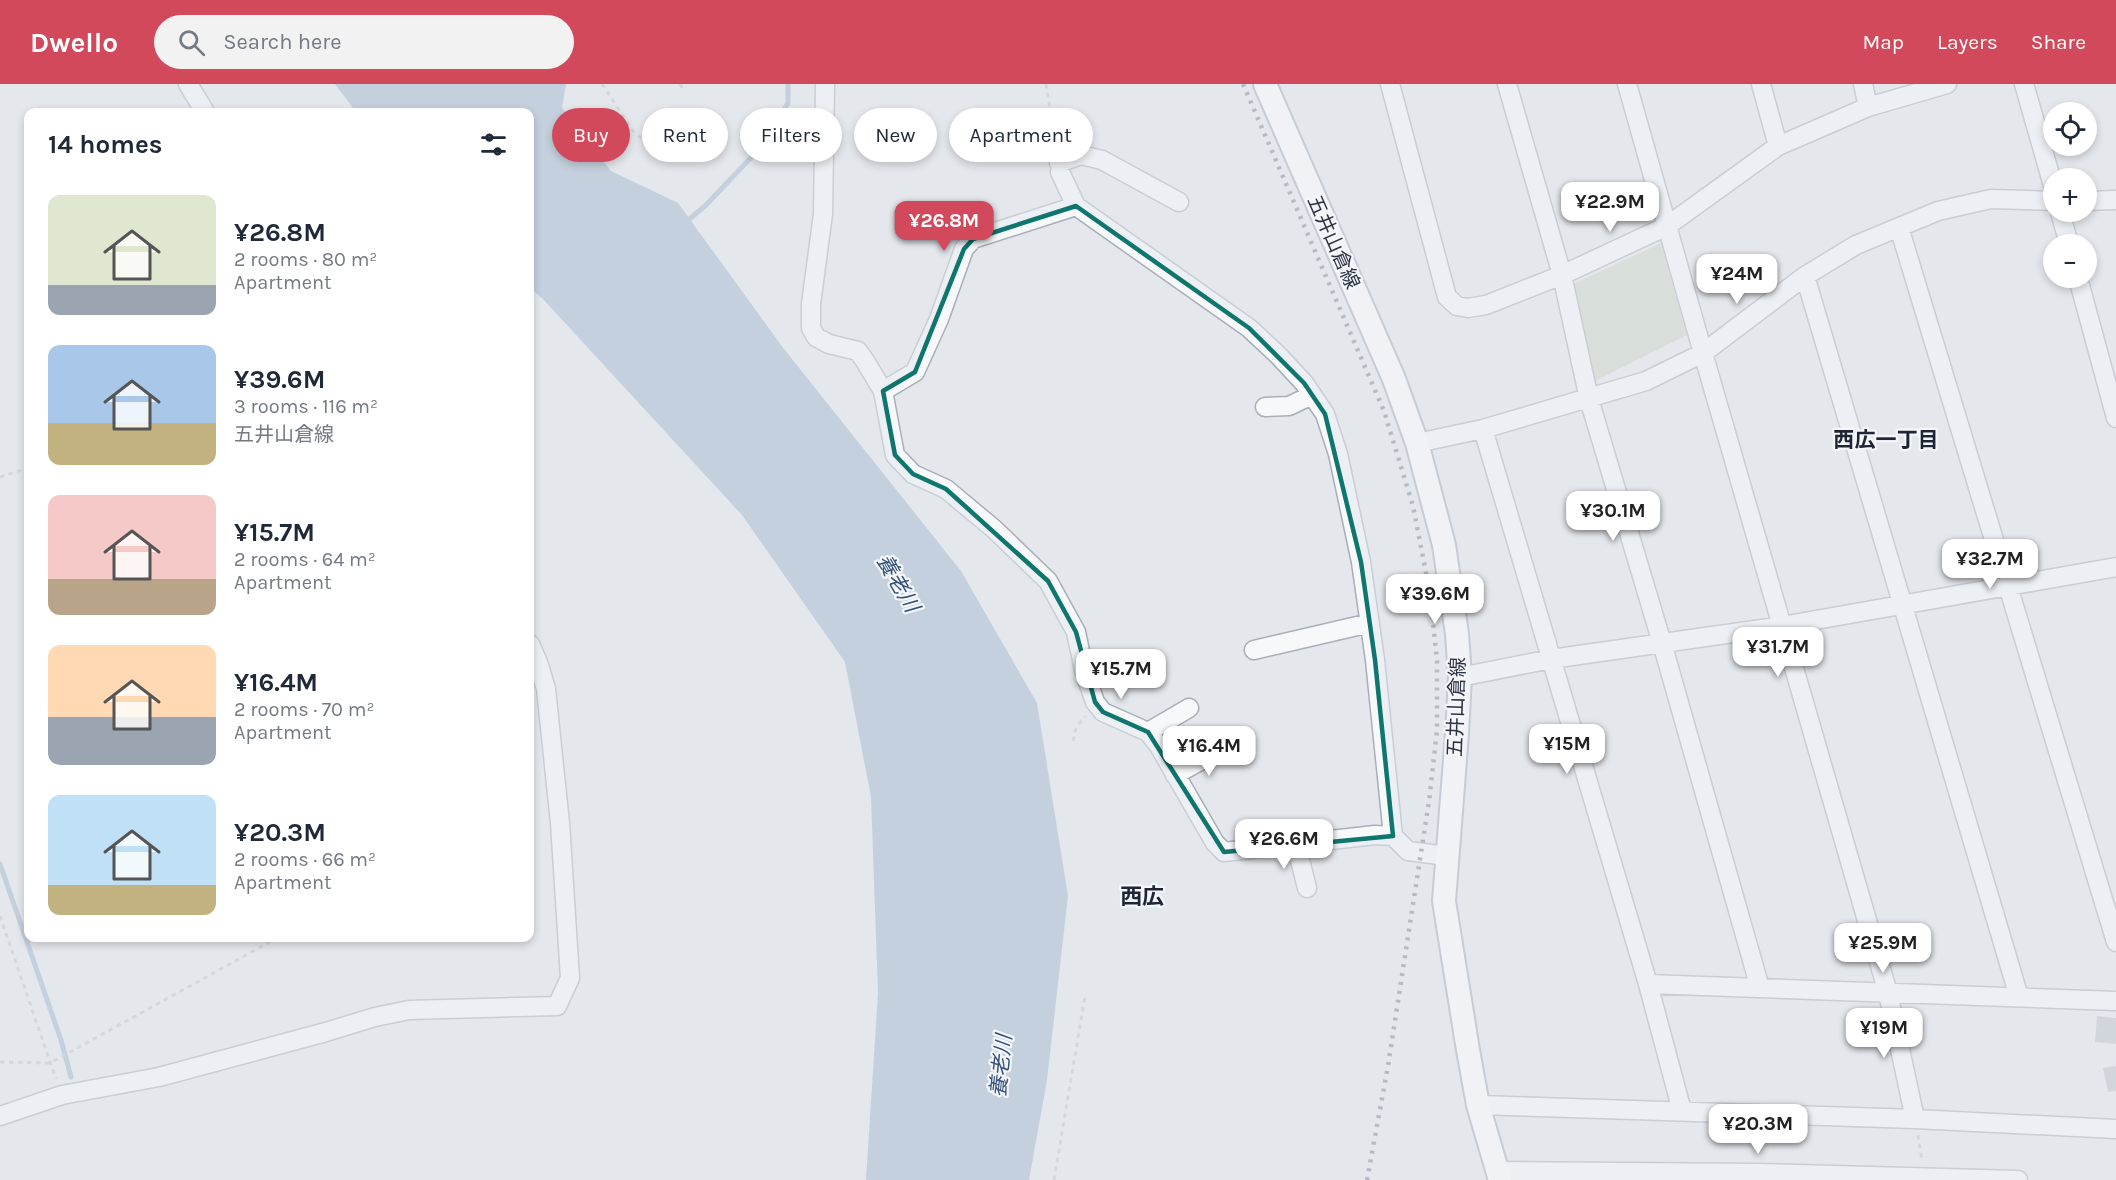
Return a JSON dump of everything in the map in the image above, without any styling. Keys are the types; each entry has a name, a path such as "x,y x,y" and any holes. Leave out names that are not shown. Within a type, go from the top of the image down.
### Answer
{"main road":[{"name":"五井山倉線","path":"1265,84 1394,379 1417,443 1443,545 1457,633 1460,677 1444,901 1478,1105 1498,1176"}],"street":[{"path":"188,84 203,108"},
{"path":"825,84 823,214 811,304 811,328 816,337 829,344 858,351 883,391 895,455 913,474 946,489 994,529 1048,581 1076,632 1084,670 1095,702 1103,712 1148,732 1159,746 1215,843 1224,852 1375,835 1393,836"},
{"path":"1390,84 1447,297 1457,306 1468,308 1486,306 1562,275 1667,226 1778,146 1868,107 1947,84"},
{"path":"1508,84 1562,275 1589,399 1662,643 1760,988"},
{"path":"1627,84 1888,993 1915,1119"},
{"path":"1761,84 1778,146"},
{"path":"1863,84 1868,107"},
{"path":"2024,84 2048,168"},
{"path":"1179,202 1102,160 1081,155 1060,167 1076,206 1250,328 1278,355 1325,414 1338,454 1370,623 1393,836 1408,851 1447,856"},
{"path":"1417,443 1483,429 1646,381 1703,353 1805,276 1856,245 1938,211 1991,198 2043,200"},
{"path":"2097,201 2116,200"},
{"path":"883,391 915,372 939,319 964,249 973,239 1076,206"},
{"path":"1899,227 2116,942"},
{"path":"1805,276 2019,998"},
{"path":"2081,288 2116,418"},
{"path":"1265,407 1289,406 1312,395"},
{"path":"1483,429 1648,984 1682,1111"},
{"path":"1460,677 1551,659 1782,626 2116,567"},
{"path":"1254,650 1370,623"},
{"path":"0,1116 62,1095 159,1077 375,1017 409,1010 557,1006 570,978 560,823 546,689 534,653"},
{"path":"1148,732 1189,708"},
{"path":"1175,775 1225,747"},
{"path":"1296,844 1307,888"},
{"path":"1648,984 2116,1001"},
{"path":"1478,1105 1915,1119 2116,1129"},
{"path":"1498,1176 2018,1180"}],"path":[{"path":"602,84 633,130 642,138"},
{"path":"680,84 684,91"},
{"path":"1046,84 1060,167"},
{"path":"0,477 24,469"},
{"path":"1072,741 1076,728 1095,702"},
{"path":"0,916 62,1095"},
{"path":"0,1062 50,1063 270,942"},
{"path":"1054,1180 1085,996"},
{"path":"1915,1119 1924,1179"}],"highlighted area":[{"path":"1076,206 1249,328 1304,383 1325,414 1361,562 1375,660 1393,836 1224,852 1148,732 1103,712 1095,702 1076,632 1048,581 946,489 913,474 895,455 883,391 915,372 964,249 973,239"}],"green space":[{"path":"1661,243 1687,335 1595,381 1567,287"}],"water":[{"name":"養老川","path":"335,84 566,84 562,108 552,108 552,162 604,162 611,171 678,203 784,349 961,571 1037,703 1068,896 1047,1080 1029,1180 866,1180 878,993 871,797 845,662 742,515 534,291 534,108 353,108"}],"building":[{"path":"2097,1016 2116,1018 2116,1044 2095,1042"},
{"path":"2116,1066 2116,1091 2108,1092 2103,1068"}],"waterway":[{"path":"685,223 706,205 762,146 788,103 788,84"},
{"path":"0,864 24,933"},
{"path":"27,942 61,1040 71,1077"}],"railway":[{"path":"1243,84 1384,411 1413,506 1430,593 1437,661 1437,731 1429,801 1388,1066 1367,1180"}],"district":[{"name":"西広一丁目","path":"1886,440"},
{"name":"西広","path":"1142,896"}]}
